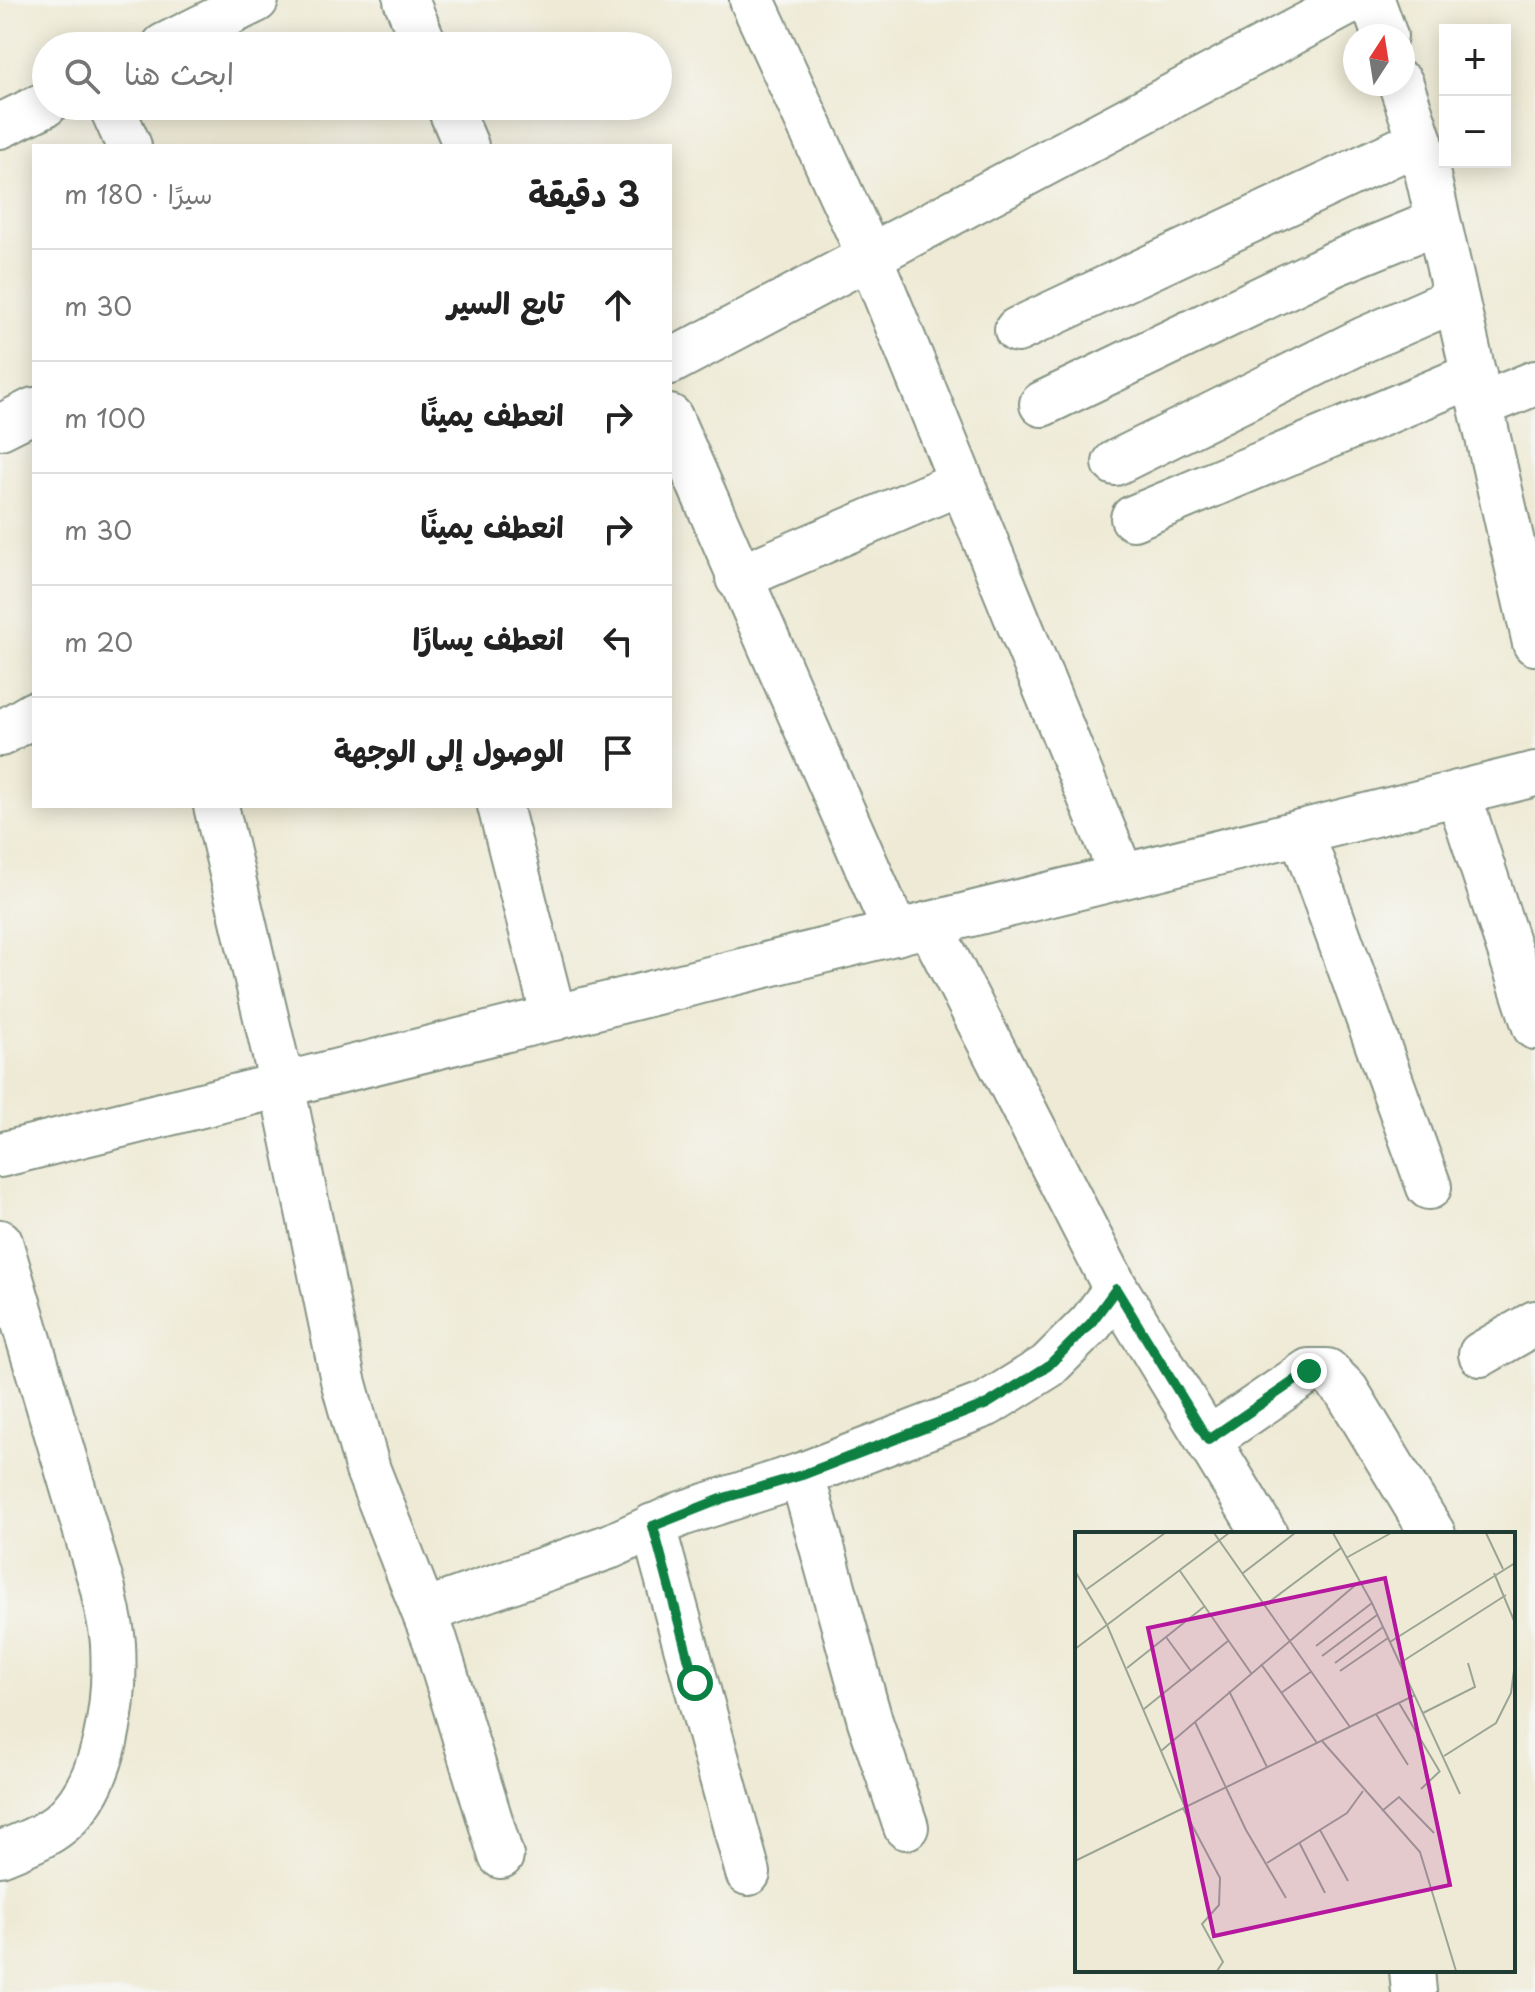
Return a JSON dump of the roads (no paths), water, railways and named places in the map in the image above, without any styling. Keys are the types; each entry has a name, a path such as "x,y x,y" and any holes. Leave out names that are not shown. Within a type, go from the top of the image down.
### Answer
{"street":[{"path":"192,32 256,0"},
{"path":"406,0 419,32"},
{"path":"672,361 1354,0"},
{"path":"1372,0 1381,24"},
{"path":"761,3 869,255 959,483 1122,876"},
{"path":"1405,96 1420,141 1478,390 1524,541 1535,643"},
{"path":"0,126 32,111"},
{"path":"117,120 128,144"},
{"path":"455,120 465,144"},
{"path":"1017,330 1420,141"},
{"path":"1042,404 1334,264 1437,222"},
{"path":"1115,463 1363,340 1456,299"},
{"path":"1133,518 1478,390 1535,383"},
{"path":"0,427 32,411"},
{"path":"672,422 738,578 912,928 1116,1289 1264,1532"},
{"path":"738,578 959,483"},
{"path":"0,734 32,715"},
{"path":"0,1155 1535,774"},
{"path":"1458,793 1535,1027"},
{"path":"216,808 282,1085 343,1380 368,1470 425,1611 501,1856"},
{"path":"501,808 554,1018"},
{"path":"1301,832 1429,1187"},
{"path":"0,1242 103,1589 113,1643 110,1709 96,1773 76,1806 61,1823 38,1838 0,1854"},
{"path":"425,1611 611,1546 724,1498 802,1475 987,1404 1048,1366 1073,1343 1116,1289"},
{"path":"1481,1354 1535,1323"},
{"path":"1208,1440 1309,1371 1327,1371 1346,1390 1432,1532"},
{"path":"802,1475 870,1721 906,1827"},
{"path":"653,1526 748,1873"},
{"path":"1412,1972 1414,1992"}]}
